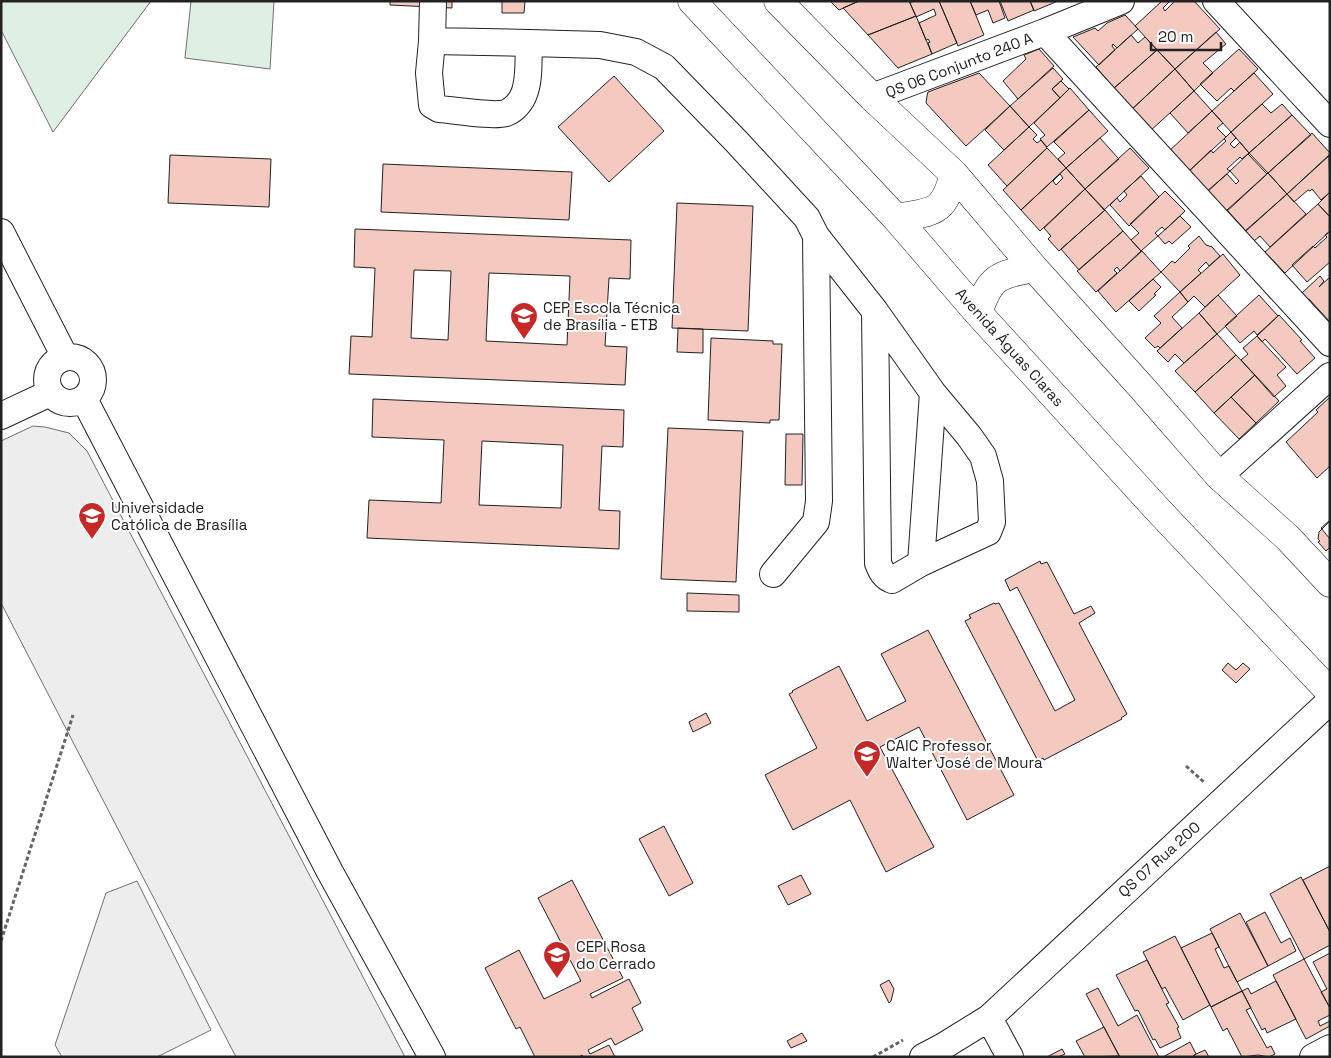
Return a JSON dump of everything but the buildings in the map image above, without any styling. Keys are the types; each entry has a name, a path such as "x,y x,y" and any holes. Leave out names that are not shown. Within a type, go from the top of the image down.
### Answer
{"main road":[{"name":"Avenida Águas Claras","path":"692,1 896,218 978,313 1158,510 1330,692"},
{"path":"779,2 872,97 954,174 1034,268 1219,476 1288,538 1330,583"},
{"path":"896,218 931,211 938,207 948,196 954,174"},
{"path":"978,313 987,288 993,282 1008,273 1034,268"}],"street":[{"path":"432,1 432,41 429,73 432,105 439,109 495,114 505,113 514,108 524,95 529,43"},
{"name":"QS 06 Conjunto 240 A","path":"872,97 1045,32 1121,1"},
{"path":"1216,1 1330,124"},
{"path":"1045,32 1330,343"},
{"path":"432,41 600,45 636,52 664,67 807,218 816,236 875,311 933,394 969,436 983,456 990,481 992,522 988,532 921,563 892,580 887,578 881,571 878,563 875,311"},
{"path":"1,232 65,357"},
{"path":"773,574 816,522 819,501 816,236"},
{"path":"65,357 77,358 88,364 93,376 92,389 84,399 72,404 60,401 50,393 46,382 48,371 54,362 65,357"},
{"path":"1219,476 1330,376"},
{"path":"1,416 50,393"},
{"path":"921,563 933,394"},
{"path":"84,399 321,854 432,1057"},
{"name":"QS 07 Rua 200","path":"923,1057 989,1018 1330,701"},
{"path":"989,1018 1010,1057"},
{"path":"1313,1057 1330,1048"}],"path":[{"path":"1,941 73,715"}],"green space":[{"path":"1,1 151,1 53,132 1,30"},
{"path":"191,1 274,1 270,69 185,58"}],"shaded area":[{"path":"33,426 69,433 87,451 405,1057 236,1057 1,603 1,441"},
{"path":"137,881 211,1030 157,1057 62,1057 55,1045 106,893"}],"place":[{"name":"CEP Escola Técnica de Brasília - ETB","path":"524,340"},
{"name":"Universidade Católica de Brasília","path":"92,540"},
{"name":"CAIC Professor Walter José de Moura","path":"867,778"},
{"name":"CEPI Rosa do Cerrado","path":"557,979"}]}
